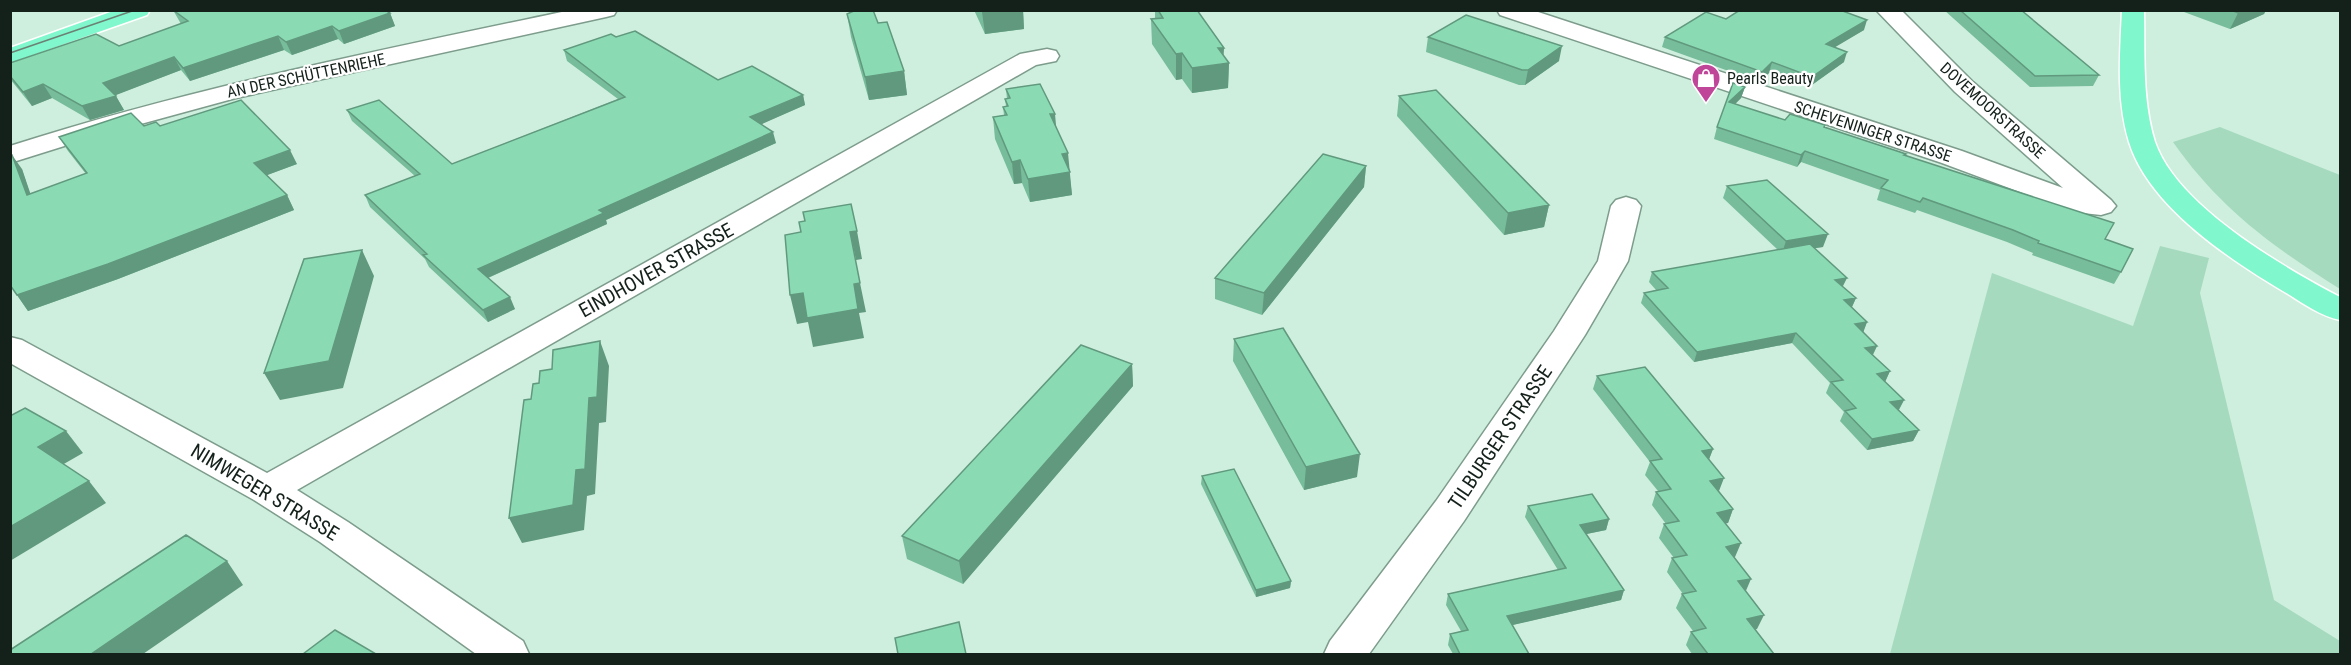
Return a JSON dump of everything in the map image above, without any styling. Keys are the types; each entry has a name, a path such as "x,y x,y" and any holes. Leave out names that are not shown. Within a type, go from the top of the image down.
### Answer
{"main road":[{"path":"10,43 105,10"},
{"path":"10,56 139,10"},
{"path":"2133,10 2133,92 2139,126 2149,158 2167,184 2201,219 2272,271 2340,310"}],"street":[{"name":"AN DER SCHÜTTENRIEHE","path":"10,155 113,121 198,98 606,10"},
{"name":"SCHEVENINGER STRASSE","path":"1508,10 1952,158 2084,206 2101,206"},
{"name":"DOVEMOORSTRASSE","path":"1887,10 1964,87 2101,206"},
{"name":"EINDHOVER STRASSE","path":"267,490 1020,64 1029,59 1047,56"},
{"name":"TILBURGER STRASSE","path":"1346,654 1450,511 1558,351 1613,261 1626,206"},
{"name":"NIMWEGER STRASSE","path":"11,349 267,490 334,532 508,654"}],"green space":[{"path":"2220,127 2340,175 2340,289 2270,241 2229,207 2209,187 2173,142"},
{"path":"2160,246 2209,258 2200,293 2274,600 2340,641 2340,654 1890,654 1992,273 2133,326"}],"building":[{"path":"173,10 385,10 390,13 339,31 332,26 286,42 278,36 183,68 174,57 103,83 116,96 82,106 43,84 23,92 10,76 10,63 96,34 119,46 188,21"},
{"path":"856,10 873,10 878,23 887,22 904,71 865,77 847,14"},
{"path":"1158,10 1197,10 1224,48 1218,48 1229,63 1192,68 1182,53 1176,54 1151,19 1163,18"},
{"path":"1740,10 1840,10 1867,20 1826,44 1847,52 1812,77 1772,62 1762,72 1665,37 1706,12 1726,19"},
{"path":"1960,10 2021,10 2099,75 2035,76"},
{"path":"1466,15 1562,46 1528,70 1522,70 1428,37"},
{"path":"635,31 718,80 752,66 803,95 750,117 773,132 599,210 604,213 478,269 510,297 483,310 423,255 427,254 365,195 420,174 347,110 379,100 452,164 625,97 564,50 611,34 616,37"},
{"path":"1733,83 1745,87 1729,102 1785,120 1790,114 1825,125 1824,127 1906,154 1904,155 2114,223 2105,239 2133,249 2121,272 2038,243 2039,241 2013,230 1923,198 1920,202 1881,188 1888,180 1805,151 1801,155 1717,127"},
{"path":"1040,84 1055,114 1050,114 1068,153 1062,154 1070,172 1028,179 1020,160 1012,162 993,117 1007,115 1003,107 1008,106 1005,99 1010,98 1006,89"},
{"path":"1436,90 1549,205 1508,213 1399,96"},
{"path":"241,100 290,150 254,163 287,195 108,264 17,295 10,285 10,156 12,155 27,195 87,173 59,137 131,113 144,126 156,122 160,126"},
{"path":"1323,154 1366,166 1264,293 1215,278"},
{"path":"1767,180 1828,234 1786,241 1727,186"},
{"path":"851,204 857,231 850,232 860,283 854,284 858,309 807,318 803,293 790,295 785,235 801,232 799,222 805,221 803,212"},
{"path":"1810,244 1847,278 1835,280 1856,298 1844,300 1867,322 1855,324 1877,346 1865,348 1890,371 1877,374 1904,400 1890,402 1919,430 1872,439 1845,411 1856,408 1831,382 1843,380 1796,333 1697,352 1644,293 1668,288 1652,272"},
{"path":"362,250 329,361 264,373 304,259"},
{"path":"1283,328 1360,454 1306,467 1234,339"},
{"path":"600,341 597,397 589,398 585,469 576,470 573,505 509,518 524,400 531,399 533,384 539,383 540,371 552,369 553,350"},
{"path":"1081,345 1132,364 959,561 902,536"},
{"path":"1645,367 1713,449 1702,451 1724,478 1710,481 1733,509 1717,513 1741,543 1726,547 1751,579 1738,581 1764,615 1747,619 1774,654 1708,654 1691,632 1706,628 1682,594 1696,591 1672,558 1687,555 1664,524 1679,521 1656,492 1671,489 1650,461 1662,459 1597,376"},
{"path":"25,408 66,431 38,447 89,481 10,527 10,416"},
{"path":"1234,469 1291,581 1256,590 1202,476"},
{"path":"1592,494 1609,519 1580,525 1624,590 1507,616 1529,654 1460,654 1450,634 1468,630 1448,594 1566,568 1528,506"},
{"path":"186,535 227,561 91,654 10,654 10,650"},
{"path":"959,622 966,654 898,654 895,638"},
{"path":"335,630 376,654 303,654"}],"tram line":[{"path":"10,53 135,10"}],"place":[{"name":"Pearls Beauty","path":"1706,104"}]}
